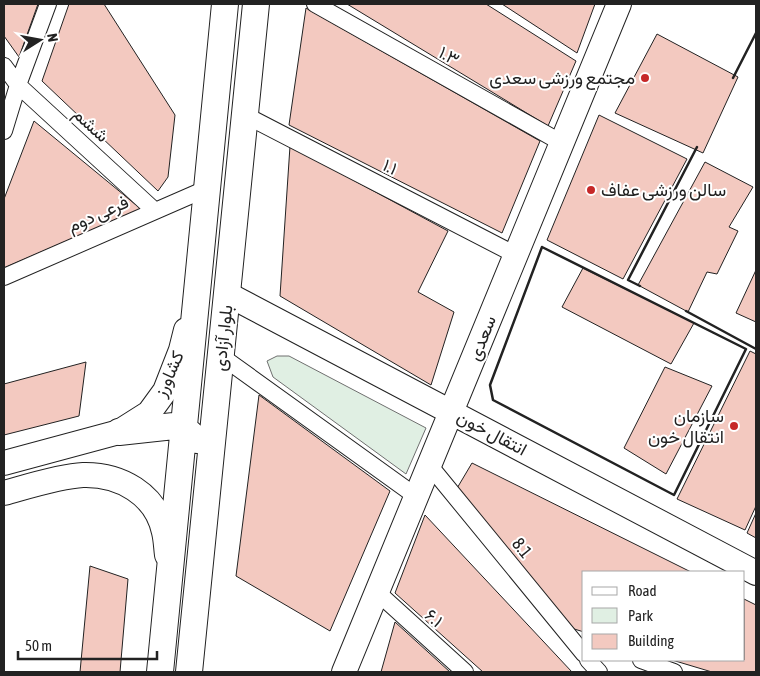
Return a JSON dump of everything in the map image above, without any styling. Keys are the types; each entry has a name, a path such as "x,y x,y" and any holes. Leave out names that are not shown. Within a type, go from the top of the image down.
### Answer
{"main road":[{"name":"بلوار آزادی","path":"160,672 225,4"},
{"name":"بلوار آزادی","path":"189,672 256,4"},
{"name":"سعدی","path":"344,672 619,4"},
{"name":"کشاورز","path":"4,463 119,432 149,413 165,391 181,350 200,270"},
{"name":"انتقال خون","path":"227,294 756,573"},
{"path":"119,432 174,426 184,428 194,438 201,450 197,511 204,525"},
{"path":"32,456 39,483"},
{"path":"4,493 39,483 82,475 105,477 126,482 146,498 158,515 164,532 169,581"}],"street":[{"path":"4,131 18,85 48,4"},
{"name":"۱.۳","path":"315,4 562,143"},
{"name":"ششم","path":"4,66 18,85 155,211"},
{"name":"۱.۱","path":"245,115 516,255"},
{"name":"فرعی دوم","path":"4,277 208,188"},
{"path":"221,356 416,497"},
{"name":"8.1","path":"430,466 562,630 582,652"},
{"name":"۶.۱","path":"377,592 465,672"},
{"path":"562,630 582,637"},
{"path":"589,661 599,672"},
{"path":"645,661 674,672"}],"green space":[{"path":"277,356 289,356 426,428 406,474 273,377 267,361"}],"building":[{"path":"4,4 38,4 19,57 4,36"},
{"path":"69,4 104,4 175,115 168,177 158,191 42,81"},
{"path":"347,4 486,4 576,61 548,126"},
{"path":"502,4 595,4 577,53"},
{"path":"306,8 540,141 502,233 289,125"},
{"path":"657,34 738,77 703,153 615,113"},
{"path":"599,115 687,159 623,279 547,240"},
{"path":"34,121 141,209 4,268 4,199"},
{"path":"290,146 448,231 418,292 454,312 431,385 280,296"},
{"path":"705,162 753,187 729,227 738,231 717,274 707,272 688,312 638,285"},
{"path":"583,268 694,323 671,364 562,307"},
{"path":"756,270 756,322 736,313"},
{"name":"سازمان انتقال خون","path":"750,351 756,354 756,506 745,530 677,499"},
{"path":"86,362 79,416 4,435 4,384"},
{"path":"665,367 712,386 666,474 624,448"},
{"path":"259,395 390,491 330,631 236,576"},
{"path":"472,463 689,571 582,571 582,631 558,624 453,495"},
{"path":"756,513 756,538 747,533"},
{"path":"425,515 572,672 483,672 395,593"},
{"path":"90,566 128,579 120,672 80,672"},
{"path":"745,600 756,605 756,672 712,672 675,661 745,661"},
{"path":"395,622 450,672 381,672"}],"wall":[{"path":"733,78 756,33"},
{"path":"640,286 628,280 697,147"},
{"path":"542,247 746,349 674,495 493,400 490,385 542,247"},
{"path":"686,311 756,349"}],"place":[{"name":"مجتمع ورزشی سعدی","path":"645,78"},
{"name":"سالن ورزشی عفاف","path":"591,190"},
{"name":"سازمان انتقال خون","path":"734,426"}]}
